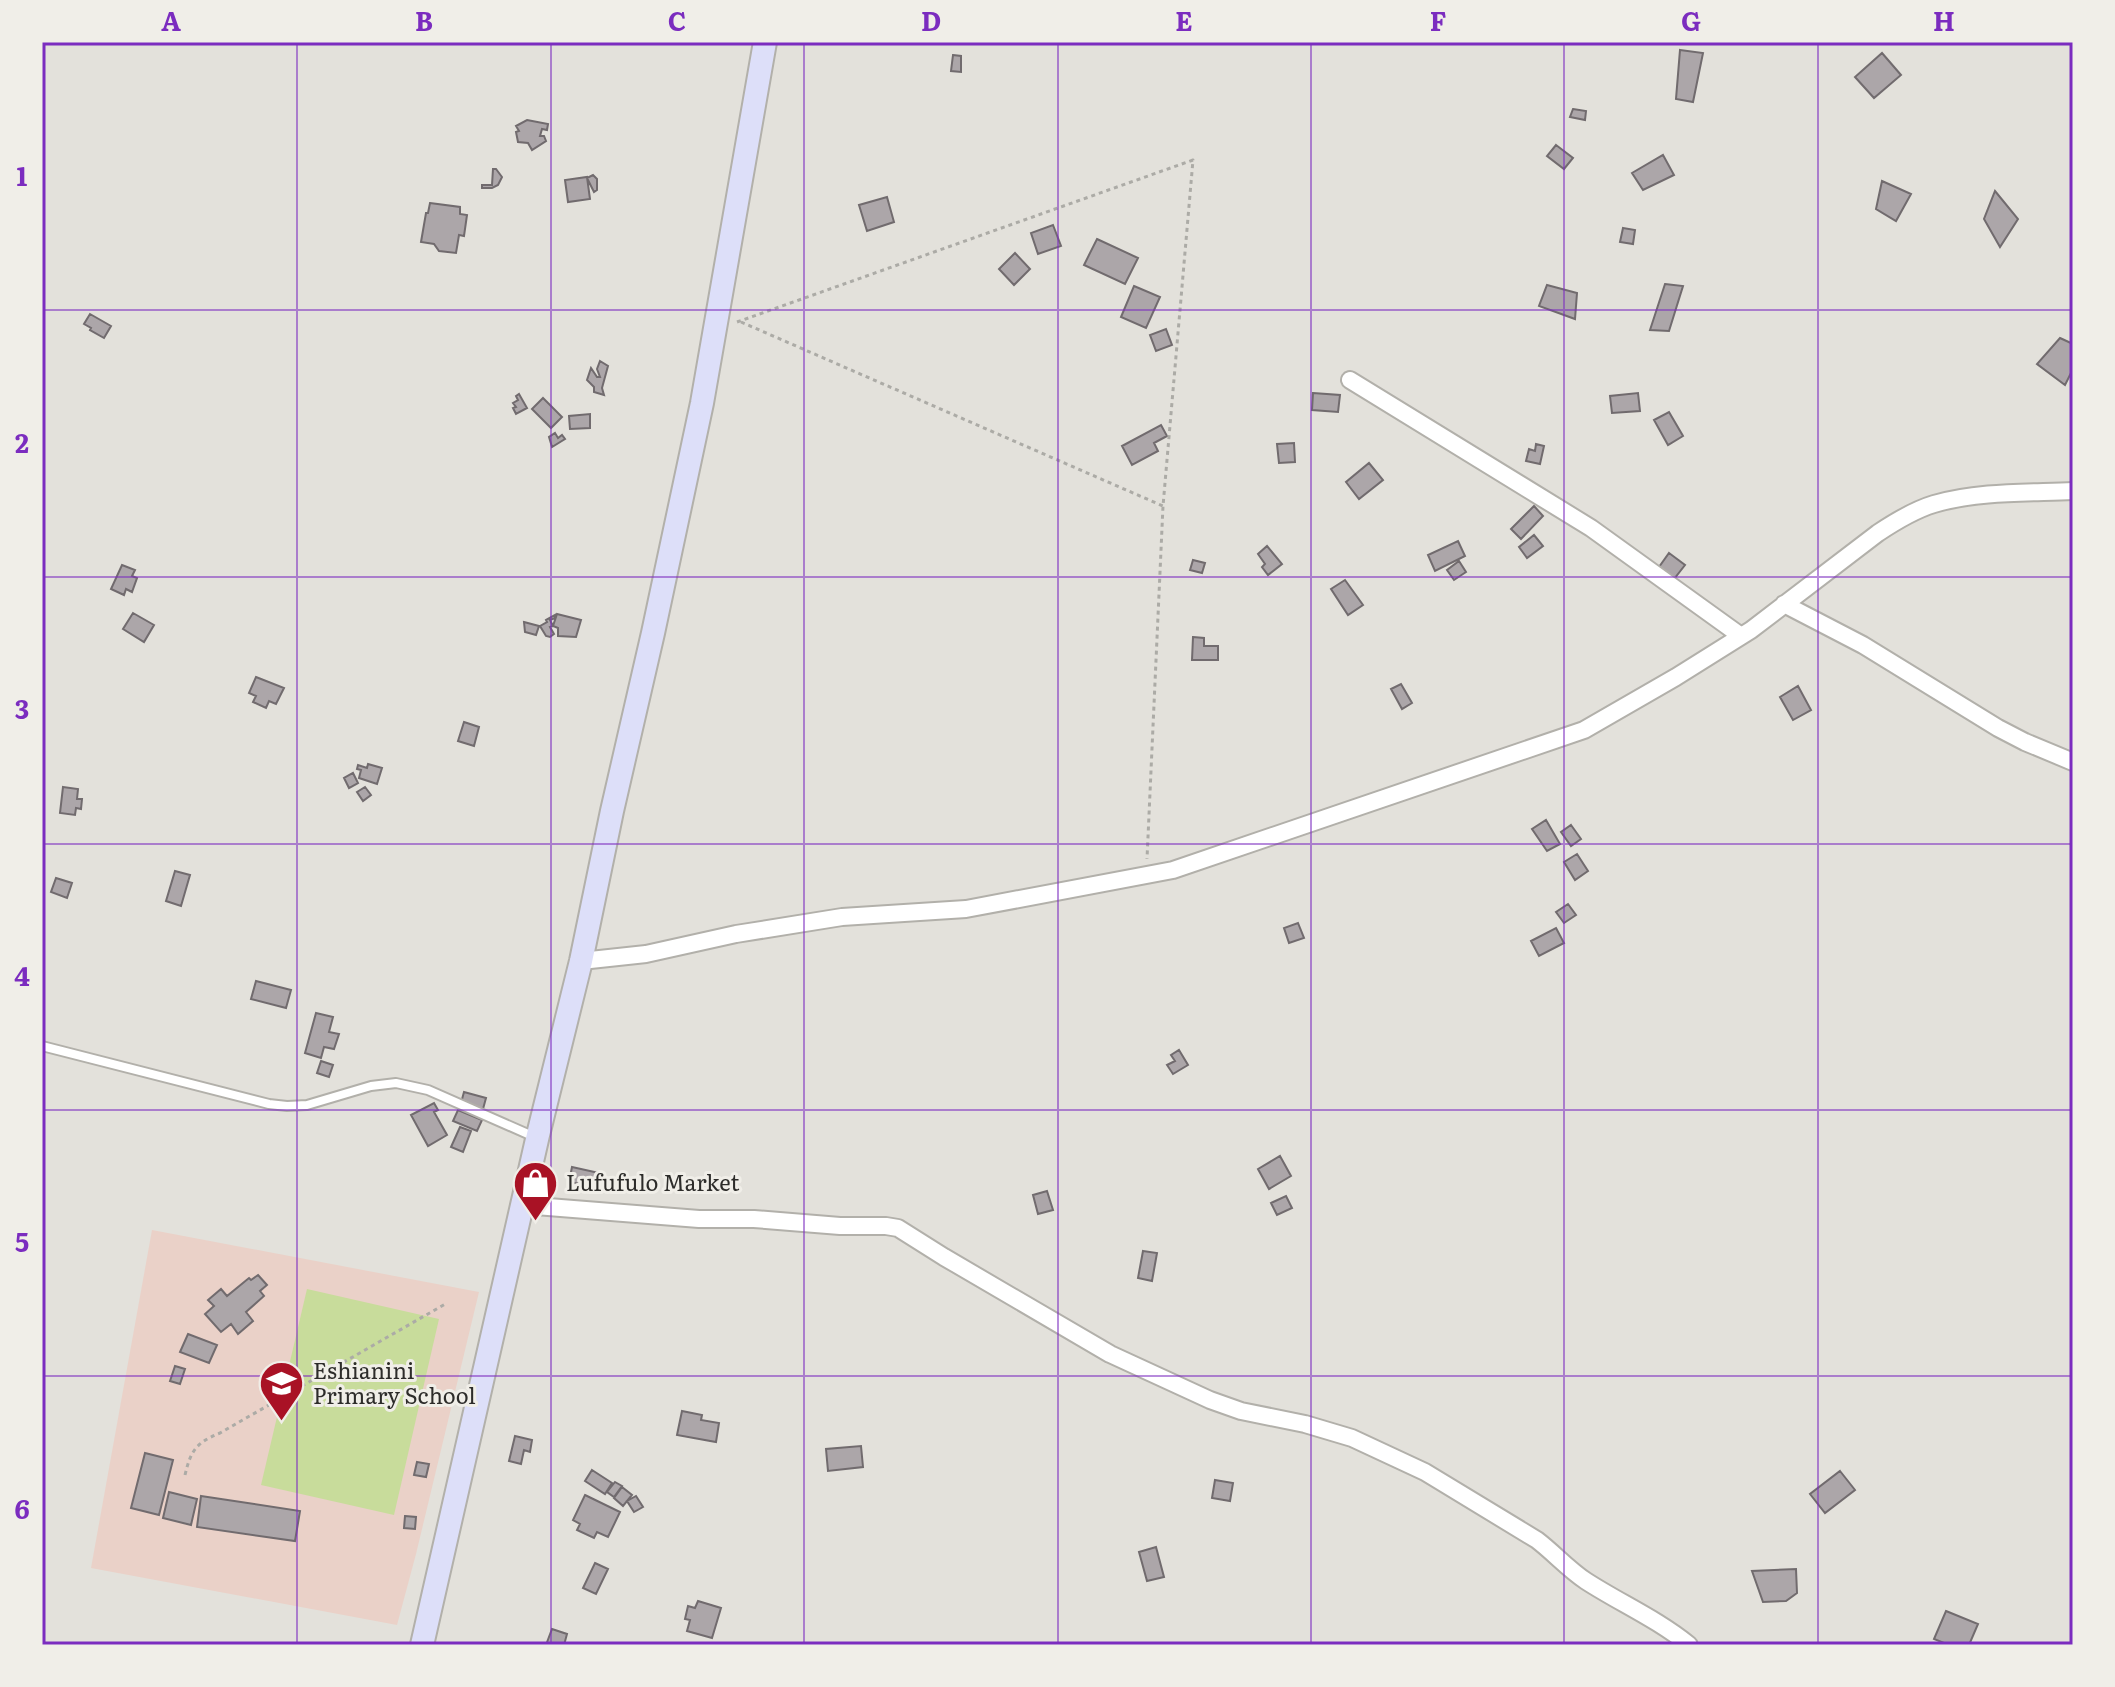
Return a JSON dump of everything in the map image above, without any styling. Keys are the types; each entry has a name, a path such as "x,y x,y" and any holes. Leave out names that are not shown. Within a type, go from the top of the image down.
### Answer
{"street":[{"path":"422,1645 581,961 663,587 702,403 765,42"},
{"path":"1350,380 1591,528 1741,636"},
{"path":"581,961 646,954 736,934 842,917 966,909 1173,870 1584,730 1741,636 1900,518 1959,498 2073,491"},
{"path":"1784,604 1863,645 1998,728 2073,762"},
{"path":"523,1205 684,1219 754,1219 898,1228 1110,1354 1185,1389 1241,1411 1305,1424 1352,1438 1425,1472 1537,1540 1573,1572 1670,1629 1689,1645"}],"lane":[{"path":"42,1046 287,1106 307,1105 371,1086 396,1083 428,1090 538,1138"}],"path":[{"path":"715,330 1193,160 1163,506 1146,875"},
{"path":"740,321 1163,506"},
{"path":"185,1475 190,1456 208,1438 447,1303"}],"shaded area":[{"name":"Eshianini Primary School","path":"152,1230 479,1292 397,1625 91,1568"}],"green space":[{"path":"307,1289 439,1319 394,1515 261,1485"}],"building":[{"path":"1680,50 1703,53 1693,102 1676,99"},
{"path":"1882,53 1901,75 1874,98 1855,77"},
{"path":"953,55 961,56 961,72 951,71"},
{"path":"1573,109 1586,111 1585,120 1570,117"},
{"path":"527,120 548,124 547,130 542,129 540,136 544,136 546,141 532,150 528,143 518,142 516,132 519,131 516,126"},
{"path":"1556,145 1573,158 1564,169 1547,156"},
{"path":"1663,155 1674,175 1643,190 1632,173"},
{"path":"493,169 502,177 498,185 482,188 482,185 492,185"},
{"path":"593,175 597,179 597,190 594,192 587,178"},
{"path":"587,177 590,199 568,202 565,180"},
{"path":"1882,181 1911,194 1896,221 1876,209"},
{"path":"1995,191 2018,219 2000,247 1984,219"},
{"path":"887,197 894,222 867,231 859,205"},
{"path":"430,203 460,207 460,214 467,215 464,236 459,235 456,253 439,251 434,244 421,242"},
{"path":"1053,225 1061,246 1038,254 1031,233"},
{"path":"1623,228 1635,230 1633,244 1620,242"},
{"path":"1097,239 1138,258 1125,284 1084,265"},
{"path":"1015,253 1030,269 1014,285 999,269"},
{"path":"1665,284 1683,286 1669,331 1650,330"},
{"path":"1547,285 1577,293 1575,319 1539,306"},
{"path":"1134,286 1160,297 1146,328 1121,317"},
{"path":"90,314 111,326 104,338 84,324"},
{"path":"1166,329 1172,345 1156,351 1150,335"},
{"path":"2060,338 2073,344 2073,369 2065,385 2037,364"},
{"path":"600,361 608,366 602,388 604,395 594,392 594,387 587,380 591,368 600,377 597,369"},
{"path":"1313,393 1340,395 1338,412 1312,410"},
{"path":"1638,393 1640,411 1612,413 1610,396"},
{"path":"519,394 527,408 516,414 513,403 518,400 516,396"},
{"path":"543,398 562,417 551,428 532,409"},
{"path":"1669,412 1683,436 1668,445 1654,420"},
{"path":"590,414 590,428 570,429 569,416"},
{"path":"1161,425 1167,436 1154,443 1158,451 1132,465 1122,446"},
{"path":"555,433 558,438 562,435 565,439 552,447 549,437"},
{"path":"1294,443 1295,462 1279,463 1277,444"},
{"path":"1536,444 1544,446 1540,464 1526,461 1529,449 1535,451"},
{"path":"1369,463 1383,480 1359,499 1346,482"},
{"path":"1534,506 1543,516 1521,539 1511,529"},
{"path":"1534,535 1543,546 1527,558 1519,547"},
{"path":"1458,541 1465,556 1435,571 1428,555"},
{"path":"1267,546 1282,564 1268,575 1258,554"},
{"path":"1669,553 1685,565 1674,579 1659,567"},
{"path":"1193,560 1205,563 1202,573 1190,570"},
{"path":"1459,561 1466,572 1454,580 1447,570"},
{"path":"122,565 135,570 132,576 137,578 132,592 126,589 124,595 111,589"},
{"path":"1345,580 1363,605 1348,615 1331,589"},
{"path":"133,613 154,625 144,642 123,629"},
{"path":"557,614 581,620 576,637 558,636 558,628 553,626"},
{"path":"555,615 550,620 554,634 546,636 540,626"},
{"path":"524,622 539,626 536,635 525,632"},
{"path":"1193,637 1204,638 1204,646 1218,646 1218,660 1192,660"},
{"path":"256,677 284,688 276,704 269,701 266,708 253,702 256,696 249,693"},
{"path":"1401,684 1412,703 1402,709 1391,689"},
{"path":"1798,686 1811,710 1793,720 1780,697"},
{"path":"464,722 479,727 474,746 458,741"},
{"path":"368,764 382,768 377,784 359,778 361,770 357,769 358,765 367,768"},
{"path":"353,773 358,783 349,788 344,778"},
{"path":"63,787 78,789 77,799 82,799 81,809 76,808 75,815 60,813"},
{"path":"365,787 371,795 363,801 357,792"},
{"path":"1546,820 1560,844 1547,851 1532,829"},
{"path":"1571,825 1581,839 1571,846 1561,832"},
{"path":"1577,854 1588,871 1575,880 1564,862"},
{"path":"175,871 190,875 181,906 166,901"},
{"path":"56,878 72,883 67,898 51,892"},
{"path":"1568,904 1576,915 1564,923 1556,912"},
{"path":"1298,923 1304,938 1289,943 1284,928"},
{"path":"1556,928 1564,943 1539,956 1531,941"},
{"path":"256,981 291,990 286,1008 251,999"},
{"path":"316,1013 333,1017 329,1032 339,1034 334,1049 324,1047 321,1058 305,1053"},
{"path":"1179,1050 1188,1065 1173,1074 1167,1065 1175,1061 1171,1055"},
{"path":"321,1061 333,1065 329,1077 317,1073"},
{"path":"464,1092 486,1098 483,1109 461,1103"},
{"path":"434,1103 438,1110 434,1112 447,1135 428,1146 411,1115"},
{"path":"458,1110 482,1120 477,1131 453,1121"},
{"path":"460,1127 471,1131 463,1152 451,1147"},
{"path":"1280,1156 1291,1176 1269,1189 1258,1169"},
{"path":"572,1167 599,1173 596,1187 569,1182"},
{"path":"1047,1191 1053,1210 1038,1214 1033,1195"},
{"path":"1286,1196 1292,1208 1277,1215 1271,1203"},
{"path":"1143,1251 1157,1253 1152,1281 1138,1278"},
{"path":"258,1275 267,1285 260,1291 264,1296 246,1312 253,1321 238,1334 231,1324 221,1332 205,1314 214,1306 208,1300 221,1289 227,1296 249,1278 251,1280"},
{"path":"188,1334 217,1345 209,1363 180,1352"},
{"path":"175,1366 185,1369 180,1384 170,1381"},
{"path":"682,1411 702,1415 701,1420 719,1423 716,1442 677,1435"},
{"path":"515,1436 532,1440 530,1452 524,1450 521,1464 509,1461"},
{"path":"861,1446 863,1467 828,1471 826,1449"},
{"path":"145,1453 173,1460 159,1515 131,1508"},
{"path":"417,1462 429,1464 426,1477 414,1475"},
{"path":"592,1470 612,1483 605,1494 585,1481"},
{"path":"1840,1471 1855,1490 1825,1513 1810,1494"},
{"path":"1215,1480 1233,1483 1230,1501 1212,1498"},
{"path":"615,1482 622,1486 614,1497 607,1492"},
{"path":"622,1487 632,1495 623,1506 614,1498"},
{"path":"169,1492 197,1499 191,1525 163,1518"},
{"path":"585,1495 620,1512 608,1537 597,1532 594,1538 577,1530 580,1524 573,1520"},
{"path":"201,1496 300,1511 295,1541 197,1527"},
{"path":"636,1496 643,1507 634,1512 627,1501"},
{"path":"405,1516 416,1517 415,1529 404,1528"},
{"path":"1156,1547 1164,1577 1147,1581 1139,1552"},
{"path":"595,1563 608,1569 596,1594 583,1588"},
{"path":"1796,1569 1797,1593 1786,1601 1763,1602 1752,1571"},
{"path":"698,1601 721,1608 712,1638 687,1631 690,1620 685,1619 688,1606 695,1608"},
{"path":"1946,1611 1978,1624 1969,1645 1949,1645 1934,1639"},
{"path":"552,1629 567,1634 564,1645 546,1645"}],"place":[{"name":"Lufufulo Market","path":"535,1222"},
{"name":"Eshianini Primary School","path":"282,1423"}]}
